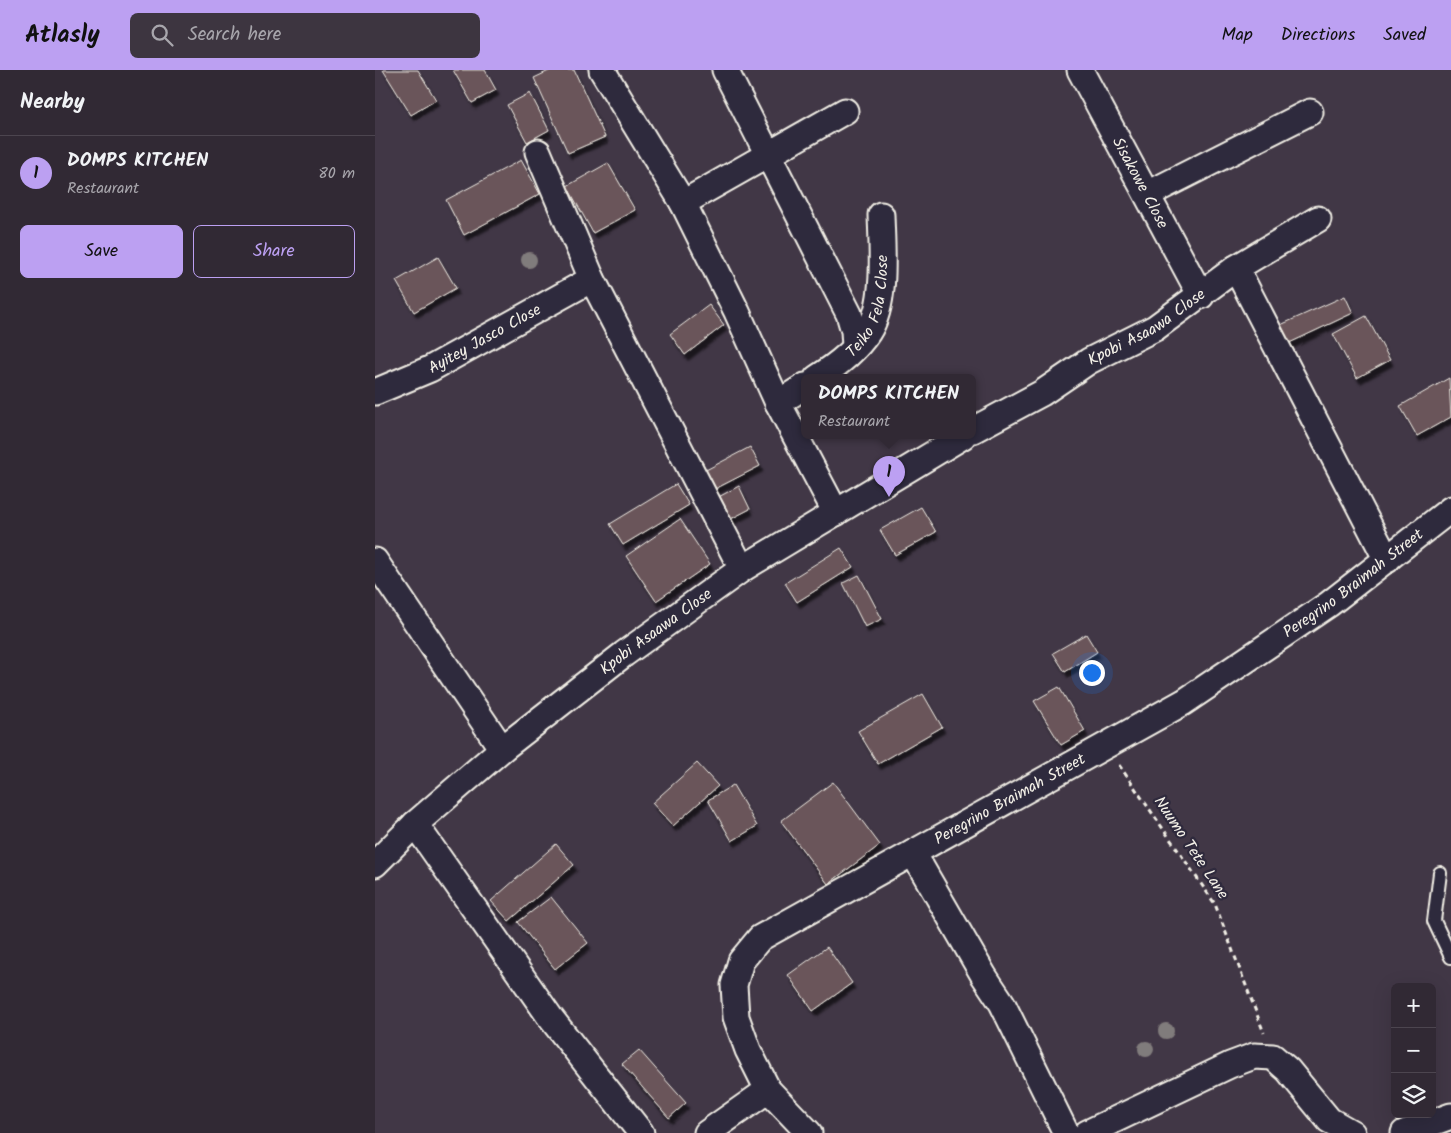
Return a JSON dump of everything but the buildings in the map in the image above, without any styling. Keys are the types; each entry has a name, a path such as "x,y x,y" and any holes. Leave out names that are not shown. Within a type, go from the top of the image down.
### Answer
{"street":[{"path":"602,70 683,204 737,312 778,403 836,513"},
{"path":"725,70 849,314 854,331 855,346"},
{"name":"Sisakowe Close","path":"1080,70 1089,90 1148,194 1201,296"},
{"path":"683,204 845,111"},
{"path":"1148,194 1310,112"},
{"path":"538,152 592,279 742,569"},
{"name":"Teiko Fela Close","path":"823,374 839,364 868,332 878,307 882,262 881,216"},
{"name":"Kpobi Asaawa Close","path":"976,428 1042,393 1089,361 1155,328 1201,296 1236,268 1318,219"},
{"path":"1236,268 1387,560"},
{"name":"Ayitey Jasco Close","path":"375,392 430,370 592,279"},
{"path":"778,403 801,389"},
{"name":"Kpobi Asaawa Close","path":"375,864 415,824 502,749 624,654 742,569 926,456 957,439"},
{"name":"Peregrino Braimah Street","path":"809,1133 768,1090 748,1050 736,1017 734,986 741,961 760,938 1191,698 1329,604 1451,509"},
{"path":"375,561 502,749"},
{"path":"415,824 550,1017 641,1133"},
{"path":"913,853 980,970 1002,1003 1066,1133"},
{"path":"1087,1133 1230,1065 1254,1056 1273,1057 1288,1070 1329,1120 1352,1133"},
{"path":"707,1133 768,1090"},
{"path":"1404,1133 1451,1116"}],"lane":[{"path":"1439,873 1433,921 1451,957"}],"path":[{"name":"Nuumo Tete Lane","path":"1105,745 1215,904 1273,1057"}],"place":[{"name":"DOMPS KITCHEN","path":"889,497"}]}
